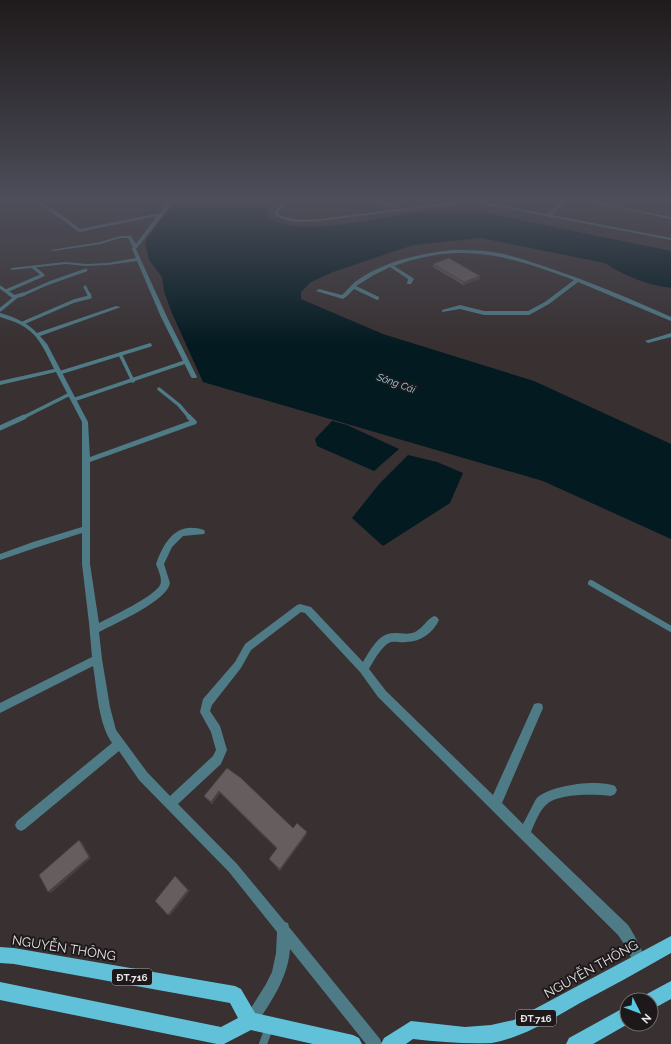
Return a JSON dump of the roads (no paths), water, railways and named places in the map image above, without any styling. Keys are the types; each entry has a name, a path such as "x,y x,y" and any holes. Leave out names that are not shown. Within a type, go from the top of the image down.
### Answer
{"main road":[{"name":"NGUYỄN THÔNG","path":"390,1044 411,1030 465,1036 491,1034 516,1028 671,944"},
{"name":"NGUYỄN THÔNG","path":"0,955 235,995 250,1021"},
{"path":"659,997 671,990"},
{"path":"0,991 222,1036 250,1021 353,1044"},
{"path":"575,1044 619,1019"}],"street":[{"path":"53,250 69,248"},
{"path":"134,248 138,259 185,362 194,377"},
{"path":"318,291 344,297 353,287 364,279 391,266 409,260 449,251 483,252 525,262 578,280 671,319"},
{"path":"12,269 65,263 86,265 108,264 138,259"},
{"path":"391,266 411,279 409,284"},
{"path":"444,311 460,307 484,313 529,313 547,303 578,280"},
{"path":"353,287 377,298"},
{"path":"36,335 118,307"},
{"path":"0,315 23,323 44,344 85,422 86,564 95,630 97,659 111,732 143,776 233,868 283,928 375,1044"},
{"path":"648,341 671,335"},
{"path":"0,383 59,371"},
{"path":"86,461 194,422"},
{"path":"0,557 33,544 86,529"},
{"path":"95,630 145,603 162,590 165,586 165,581 160,564 172,542 179,534 185,532 201,532"},
{"path":"170,804 217,760 222,750 216,730 205,712 207,703 238,665 248,647 300,608 308,610 364,669 382,694 623,930 633,945 640,962"},
{"path":"364,669 382,643 389,638 410,638 419,636 426,631 434,620"},
{"path":"0,708 97,659"},
{"path":"495,805 538,708"},
{"path":"21,825 119,744"},
{"path":"524,833 542,800 548,796 575,790 610,790"},
{"path":"250,1021 271,990 280,970 283,954 283,928"}],"lane":[{"path":"6,291 43,275 33,267"},
{"path":"0,310 16,297 86,270"},
{"path":"0,287 16,297"},
{"path":"23,323 67,304 90,297 85,287"},
{"path":"59,371 150,345"},
{"path":"120,354 133,381"},
{"path":"0,428 41,409 72,397 133,381 185,362"},
{"path":"158,389 179,404 194,422"},
{"path":"591,583 671,628"},
{"path":"263,1044 270,1026"}],"water":[{"name":"Sông Cái","path":"146,248 405,248 333,272 311,282 301,292 301,299 383,334 534,381 671,444 671,539 543,481 203,382 171,311 164,291 162,277 149,260"},
{"name":"Sông Cái","path":"529,248 655,248 671,251 671,288 654,285 636,279 605,263"},
{"path":"332,421 347,425 399,449 374,471 317,446 315,439"},
{"path":"408,455 437,462 463,473 450,503 383,546 352,518 380,483"}]}
